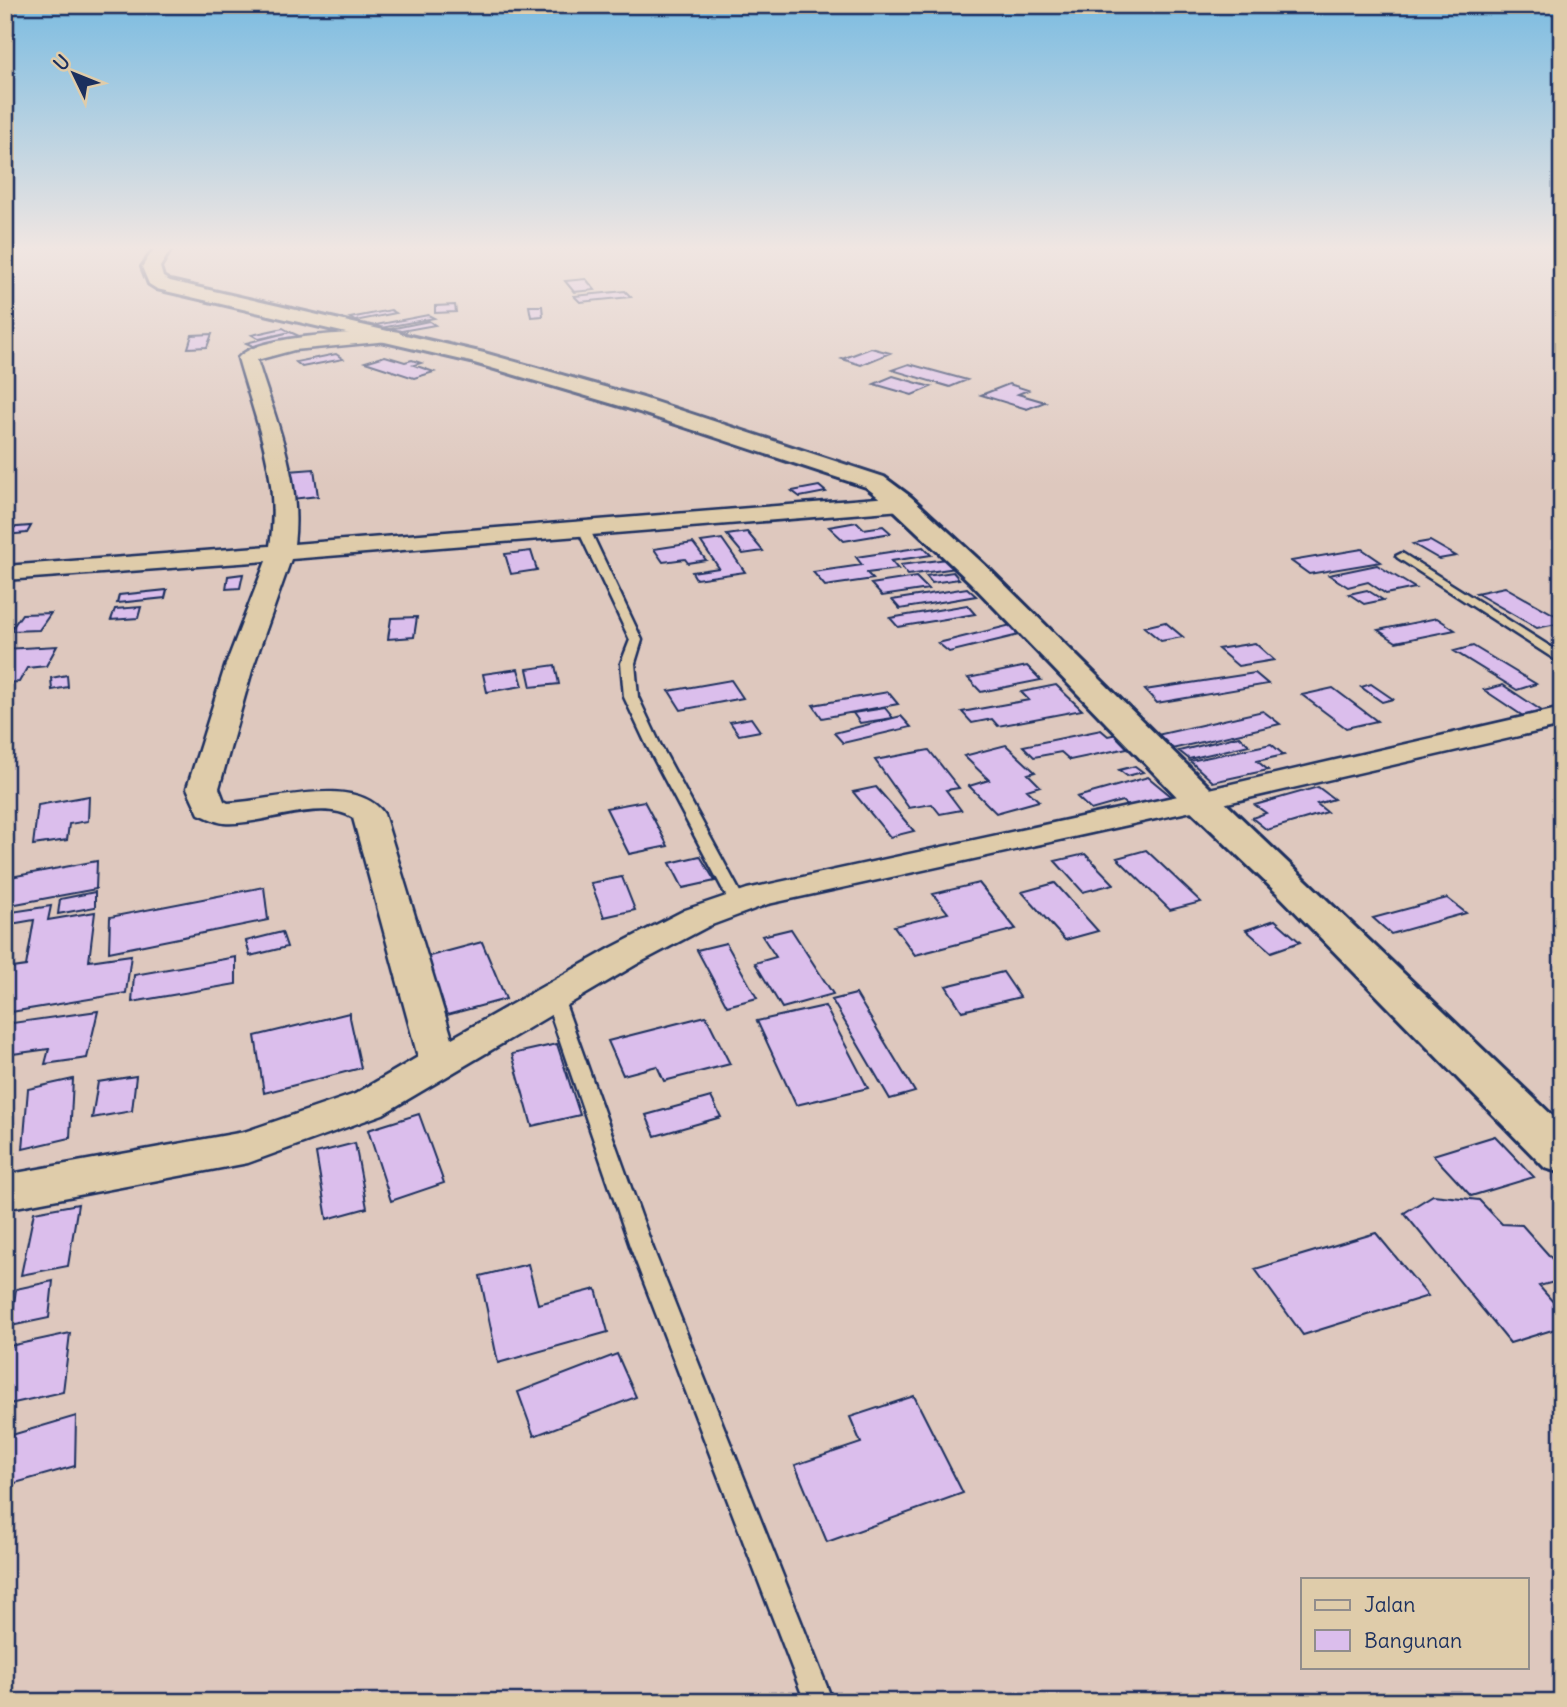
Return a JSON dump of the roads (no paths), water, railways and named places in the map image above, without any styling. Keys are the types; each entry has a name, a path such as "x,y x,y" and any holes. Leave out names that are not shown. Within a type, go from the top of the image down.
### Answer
{"main road":[{"path":"347,326 477,357 635,403 891,494 980,576 1201,800 1290,884 1562,1155"}],"street":[{"path":"393,336 277,347 258,351 247,358 282,471 285,493 281,552 239,667 203,788 210,807 224,813 331,802 348,803 368,814 440,1065"},
{"path":"5,573 584,530 891,494"},
{"path":"5,1192 248,1147 369,1104 624,956 685,924 771,893 1201,800 1562,717"}],"lane":[{"path":"584,530 636,640 628,663 631,697 738,904"},
{"path":"1402,556 1562,660"},
{"path":"554,998 641,1246 819,1702"}]}
